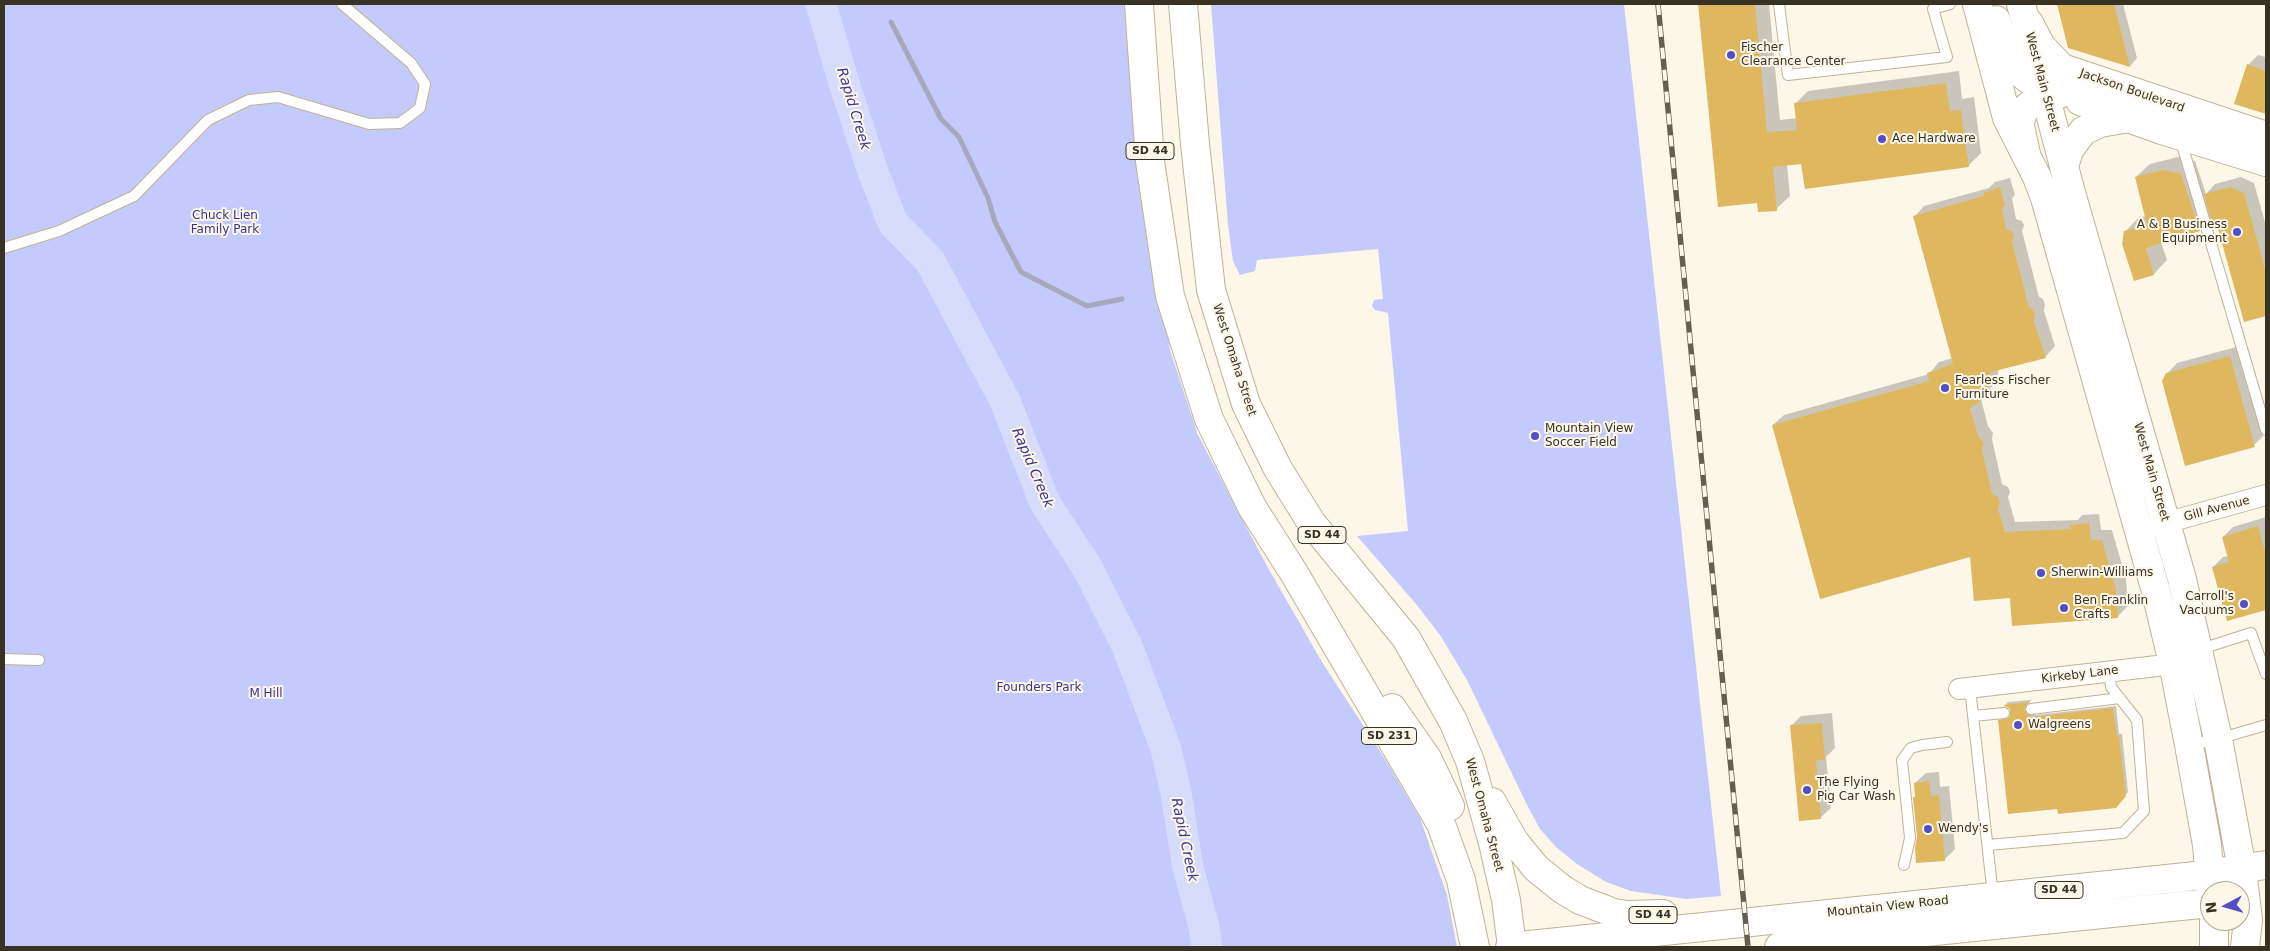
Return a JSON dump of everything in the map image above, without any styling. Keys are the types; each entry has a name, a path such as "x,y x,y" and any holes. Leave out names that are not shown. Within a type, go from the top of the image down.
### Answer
{"main road":[{"name":"SD 44","path":"1139,4 1150,161 1170,296 1209,419 1252,508 1294,573"},
{"name":"West Omaha Street","path":"1182,4 1211,290 1246,404 1278,469 1311,522 1406,638 1453,721 1470,760 1506,900 1512,947"},
{"path":"1977,4 2002,106 2045,198 2140,530 2173,663 2189,745 2210,881"},
{"name":"Jackson Boulevard","path":"1992,4 2003,44 2020,72 2049,92 2178,131 2266,162"},
{"name":"Jackson Boulevard","path":"2023,9 2041,46 2062,68 2266,136"},
{"name":"West Main Street","path":"2023,9 2049,92 2064,167 2182,579 2218,739 2254,867 2245,947"},
{"path":"2026,155 2021,136 2021,117 2025,109 2049,92 2073,89 2182,121 2218,120"},
{"path":"2064,167 2069,150 2083,131 2100,123 2130,118"},
{"name":"SD 231","path":"1294,573 1441,824 1460,880 1475,947"},
{"path":"1294,573 1368,673 1427,758 1458,821 1475,864 1490,933 1499,947"},
{"name":"SD 44","path":"1470,760 1514,841 1536,868 1562,889 1600,909 1628,916 1656,915 1817,899 1911,925"},
{"name":"Mountain View Road","path":"2213,881 2254,867"},
{"name":"Mountain View Road","path":"1780,947 1995,911 2200,883"},
{"name":"Mountain View Road","path":"1995,911 2200,903"},
{"name":"Mountain View Road","path":"1512,947 1679,934 1911,925"},
{"path":"2214,931 2214,947"}],"street":[{"name":"Gill Avenue","path":"2140,530 2266,495"},
{"name":"Kirkeby Lane","path":"1964,689 2173,663 2200,654"}],"lane":[{"path":"4,248 59,231 134,196 208,120 249,100 278,97 369,124 400,123 420,108 425,84 411,63 342,4"},
{"path":"1779,4 1788,75 1947,57 1933,9 1950,4"},
{"path":"2178,131 2266,430"},
{"path":"2200,654 2251,633 2266,674"},
{"path":"4,659 39,660"},
{"path":"1988,845 2123,833 2144,811 2137,720 2111,687 2109,672"},
{"path":"1964,689 1973,716 1995,911"},
{"path":"2031,709 2120,698"},
{"path":"1973,716 2004,712"},
{"path":"2189,745 2266,725"},
{"path":"1904,865 1910,838 1902,760 1911,748 1947,742"}],"green space":[{"path":"4,4 1132,4 1157,261 1170,350 1198,435 1267,566 1322,662 1385,759 1420,818 1447,895 1457,947 4,947"},
{"path":"1211,4 1624,4 1721,896 1686,899 1631,891 1606,882 1577,864 1556,847 1540,829 1467,680 1440,635 1416,604 1357,536 1408,531 1388,313 1375,310 1372,306 1374,300 1383,299 1378,249 1257,260 1255,271 1240,275 1233,261 1228,225"}],"building":[{"path":"1698,4 1755,4 1767,132 1797,130 1794,103 1946,83 1950,111 1961,110 1969,167 1805,189 1801,164 1773,167 1777,211 1758,212 1757,203 1718,207"},
{"path":"2057,4 2114,4 2130,67 2068,48"},
{"path":"2247,64 2266,71 2266,114 2234,104"},
{"path":"2163,170 2181,174 2200,231 2146,248 2154,275 2134,281 2122,244 2124,231 2147,225 2135,177"},
{"name":"Fearless Fischer Furniture","path":"2000,187 2005,206 2002,208 2006,229 2011,231 2014,236 2012,242 2029,307 2033,309 2035,315 2034,322 2046,358 1991,372 1986,393 1978,403 1970,408 1978,436 1984,443 1982,450 1992,494 1998,497 2000,503 1998,509 2005,532 2071,529 2070,525 2089,523 2091,540 2102,540 2116,590 2118,618 2012,626 2010,598 1974,601 1970,557 1820,599 1772,425 1929,381 1927,373 1953,364 1913,216 1984,196 1983,193"},
{"name":"A & B Business Equipment","path":"2230,187 2244,193 2266,272 2266,316 2244,322 2217,225 2213,227 2204,194"},
{"path":"2230,356 2255,447 2185,466 2162,381 2166,373"},
{"path":"2258,526 2266,555 2266,610 2227,621 2212,567 2229,562 2222,537"},
{"name":"Walgreens","path":"2031,702 2024,709 2032,717 2113,708 2117,736 2119,736 2126,796 2116,808 2058,814 2057,809 2008,814 1998,720 2008,719 2010,715 2010,709 2003,705"},
{"name":"The Flying Pig Car Wash","path":"1822,723 1825,760 1816,760 1821,819 1799,821 1790,725"},
{"name":"Wendy's","path":"1929,781 1931,796 1939,795 1945,861 1916,863 1915,847 1917,837 1913,797 1915,797 1914,783"}],"waterway":[{"name":"Rapid Creek","path":"821,4 872,169 893,223 930,261 1005,401 1045,503 1087,567 1127,646 1166,749 1176,793 1188,868 1204,927 1207,947"},
{"path":"891,22 941,119 959,137 988,198 995,222 1021,272 1087,306 1122,299"}],"railway":[{"path":"1658,4 1748,947"}],"place":[{"name":"Fischer Clearance Center","path":"1731,55"},
{"name":"Ace Hardware","path":"1882,139"},
{"name":"A & B Business Equipment","path":"2237,232"},
{"name":"Fearless Fischer Furniture","path":"1945,388"},
{"name":"Mountain View Soccer Field","path":"1535,436"},
{"name":"Sherwin-Williams","path":"2041,573"},
{"name":"Carroll's Vacuums","path":"2244,604"},
{"name":"Ben Franklin Crafts","path":"2064,608"},
{"name":"Walgreens","path":"2018,725"},
{"name":"The Flying Pig Car Wash","path":"1807,790"},
{"name":"Wendy's","path":"1928,829"}],"park label":[{"name":"Chuck Lien Family Park","path":"225,223"},
{"name":"Founders Park","path":"1039,688"},
{"name":"M Hill","path":"266,694"}]}
